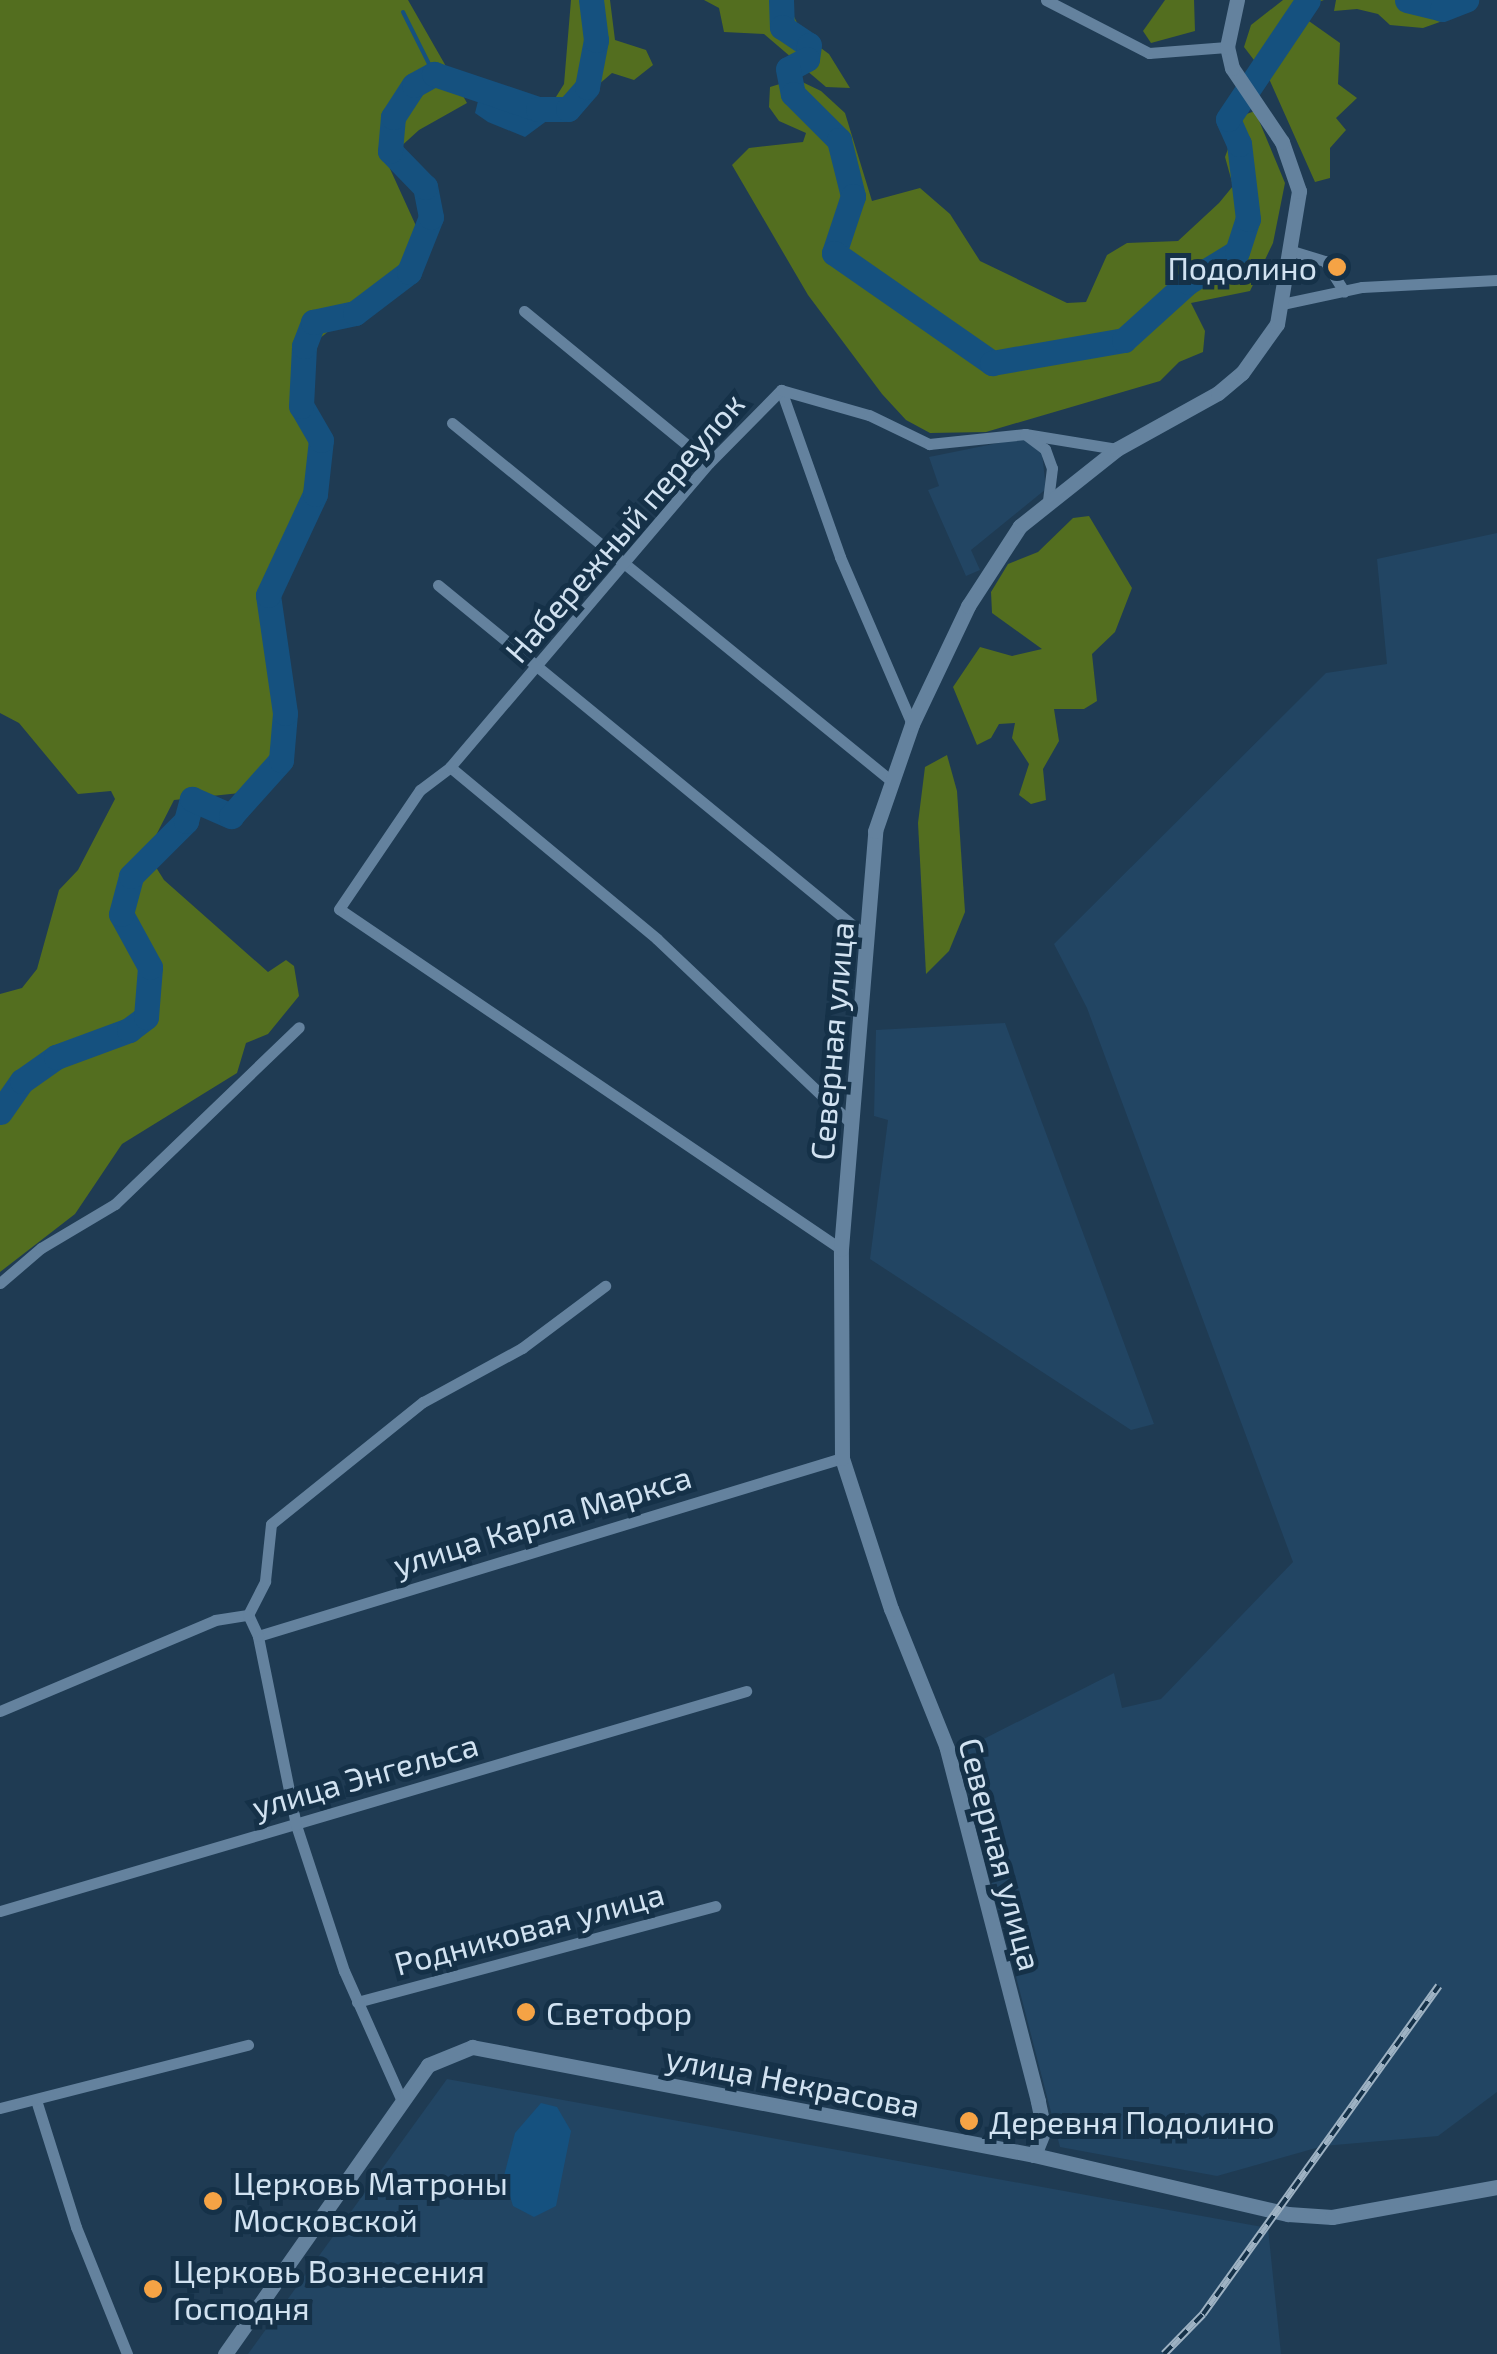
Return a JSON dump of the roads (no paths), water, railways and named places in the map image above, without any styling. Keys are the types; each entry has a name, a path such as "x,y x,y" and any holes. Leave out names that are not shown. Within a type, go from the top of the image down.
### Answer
{"street":[{"path":"1046,0 1148,53 1227,47 1237,0"},
{"name":"Северная улица","path":"1034,2156 1044,2130 1038,2100 947,1748 891,1609 842,1458 841,1248 875,831 889,780 912,724 996,556 1048,499 1117,449 1242,373 1276,324 1298,205 1294,172 1239,82 1227,47"},
{"path":"1292,251 1325,261 1344,292"},
{"path":"1282,304 1344,292 1497,280"},
{"path":"524,311 709,462"},
{"path":"780,390 840,557 912,724"},
{"name":"Набережный переулок","path":"841,1248 339,909 420,790 450,766 539,667 709,462 780,390 869,414 928,444 1025,434 1117,449"},
{"path":"452,422 889,780"},
{"path":"1025,434 1045,449 1052,468 1048,499"},
{"path":"438,586 866,937"},
{"path":"450,766 657,939 852,1124"},
{"path":"0,1283 40,1248 115,1204 298,1027"},
{"path":"248,1615 264,1581 272,1524 423,1402 522,1348 605,1286"},
{"name":"улица Карла Маркса","path":"258,1636 842,1458"},
{"path":"248,1615 258,1636 296,1825 357,2002 402,2100"},
{"path":"0,1711 215,1620 248,1615"},
{"name":"улица Энгельса","path":"0,1911 746,1691"},
{"name":"Родниковая улица","path":"357,2002 715,1906"},
{"path":"0,2108 248,2045"},
{"name":"улица Некрасова","path":"225,2354 428,2065 472,2047 1034,2156 1303,2215 1332,2217 1497,2187"},
{"path":"36,2100 76,2227 127,2354"}],"waterway":[{"path":"0,1112 22,1081 56,1057 129,1030 146,1017 150,967 121,914 131,876 186,821 192,799 231,816 281,760 285,713 268,595 315,494 321,440 301,406 304,346 313,322 355,313 409,272 431,217 425,187 390,151 393,117 414,85 434,74 538,109 568,109 587,87 596,40 591,0"},
{"path":"781,0 782,27 809,45 807,59 788,69 793,94 839,140 853,196 834,253 992,363 1124,340 1188,282 1237,252 1248,219 1239,144 1228,119 1308,0"},
{"path":"1407,0 1442,9 1466,0"},
{"path":"403,12 434,74"}],"railway":[{"path":"1164,2354 1203,2314 1439,1986"}],"place":[{"name":"Подолино","path":"1337,267"},
{"name":"Светофор","path":"526,2012"},
{"name":"Деревня Подолино","path":"969,2121"},
{"name":"Церковь Матроны Московской","path":"213,2201"},
{"name":"Церковь Вознесения Господня","path":"153,2289"}]}
